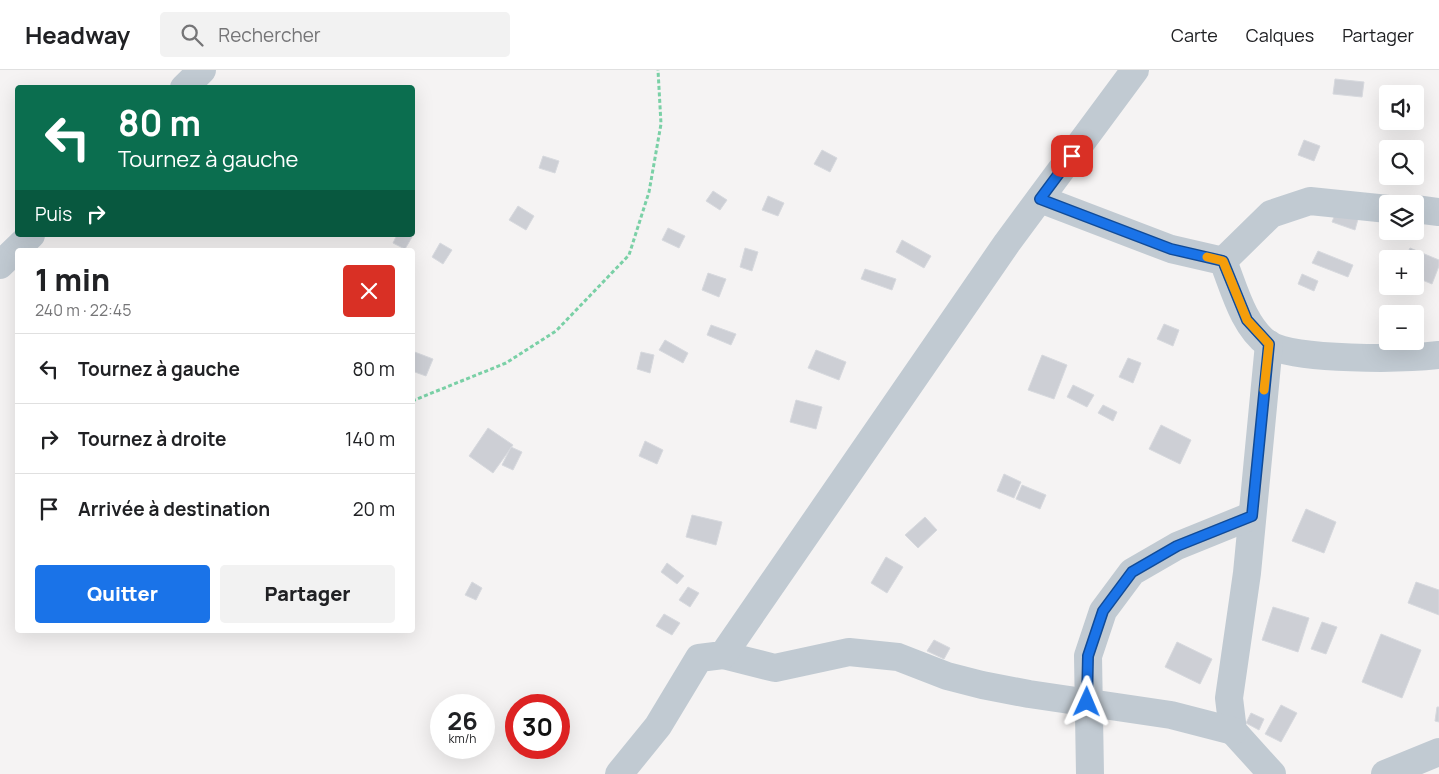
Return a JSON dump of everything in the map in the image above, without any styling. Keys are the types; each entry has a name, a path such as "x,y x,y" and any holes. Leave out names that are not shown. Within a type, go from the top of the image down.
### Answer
{"street":[{"path":"187,85 202,70"},
{"path":"723,655 1040,199 1135,70"},
{"path":"1040,199 1171,249 1223,261"},
{"path":"1223,261 1272,214 1310,201 1379,208"},
{"path":"1424,210 1439,212"},
{"path":"18,248 29,237"},
{"path":"0,265 15,250"},
{"path":"1223,261 1247,320 1269,344 1301,354 1414,358 1439,355"},
{"path":"1233,731 1229,698 1247,573 1269,344"},
{"path":"1090,774 1087,702 1088,656 1103,611 1132,572 1177,546 1252,516"},
{"path":"619,774 658,726 699,658 723,655 775,668 849,652 898,657 947,676 982,685 1171,715 1233,731 1272,774"},
{"path":"1385,774 1439,752"}],"path":[{"path":"415,400 506,363 556,331 629,255 649,192 661,124 658,70"}],"building":[{"path":"1335,79 1364,82 1362,97 1333,94"},
{"path":"1304,140 1320,146 1314,161 1298,155"},
{"path":"822,150 837,158 830,172 814,164"},
{"path":"543,156 559,161 555,173 539,168"},
{"path":"713,191 727,200 720,210 706,201"},
{"path":"768,196 784,203 778,216 762,210"},
{"path":"518,206 534,216 526,230 509,220"},
{"path":"1336,212 1358,219 1355,230 1332,222"},
{"path":"668,228 685,236 679,248 662,240"},
{"path":"396,237 412,237 406,248 393,243"},
{"path":"902,240 931,256 924,268 896,252"},
{"path":"440,243 452,250 443,264 432,257"},
{"path":"745,248 758,252 752,271 740,267"},
{"path":"1318,251 1353,265 1348,277 1312,263"},
{"path":"1424,254 1439,260 1439,266 1432,284 1424,281"},
{"path":"865,269 896,279 892,290 861,279"},
{"path":"708,273 726,279 719,297 702,290"},
{"path":"1302,274 1318,281 1314,291 1298,284"},
{"path":"1164,324 1179,330 1173,346 1157,339"},
{"path":"711,325 736,334 731,345 707,335"},
{"path":"665,340 688,353 683,363 659,350"},
{"path":"816,350 846,362 839,380 808,368"},
{"path":"415,352 433,359 426,376 415,372"},
{"path":"641,352 654,355 650,373 637,369"},
{"path":"1042,355 1067,365 1054,399 1028,390"},
{"path":"1128,358 1141,363 1133,383 1119,377"},
{"path":"1073,385 1094,395 1087,407 1067,397"},
{"path":"796,400 822,407 816,429 790,422"},
{"path":"1103,405 1117,412 1113,421 1098,413"},
{"path":"1161,425 1191,440 1180,464 1149,449"},
{"path":"488,428 513,445 493,473 469,456"},
{"path":"645,441 663,450 657,464 639,456"},
{"path":"511,447 522,452 513,470 502,465"},
{"path":"1004,474 1021,482 1014,498 997,491"},
{"path":"1022,485 1046,495 1040,509 1016,499"},
{"path":"1306,509 1336,522 1324,553 1292,541"},
{"path":"692,515 722,522 716,545 686,537"},
{"path":"925,517 937,530 918,548 905,535"},
{"path":"886,557 903,567 887,593 871,583"},
{"path":"667,563 684,576 677,584 661,572"},
{"path":"472,582 482,588 476,600 465,595"},
{"path":"1416,582 1439,590 1439,615 1408,603"},
{"path":"688,587 699,593 690,607 679,600"},
{"path":"1273,607 1309,618 1298,652 1262,640"},
{"path":"664,614 680,623 672,635 656,626"},
{"path":"1322,622 1337,627 1326,654 1311,649"},
{"path":"1381,634 1421,650 1402,698 1362,682"},
{"path":"934,640 950,648 944,659 927,651"},
{"path":"1177,642 1212,659 1200,684 1165,667"},
{"path":"1281,705 1297,713 1281,742 1265,734"},
{"path":"1437,707 1439,707 1439,722 1435,721"},
{"path":"1251,713 1264,719 1259,730 1246,723"}],"slow traffic":[{"path":"1207,257 1223,261 1247,320 1269,344 1264,390"}],"route":[{"path":"1072,156 1040,199 1171,249 1223,261 1247,320 1269,344 1252,516 1177,546 1132,572 1103,611 1088,656 1087,702"}]}
